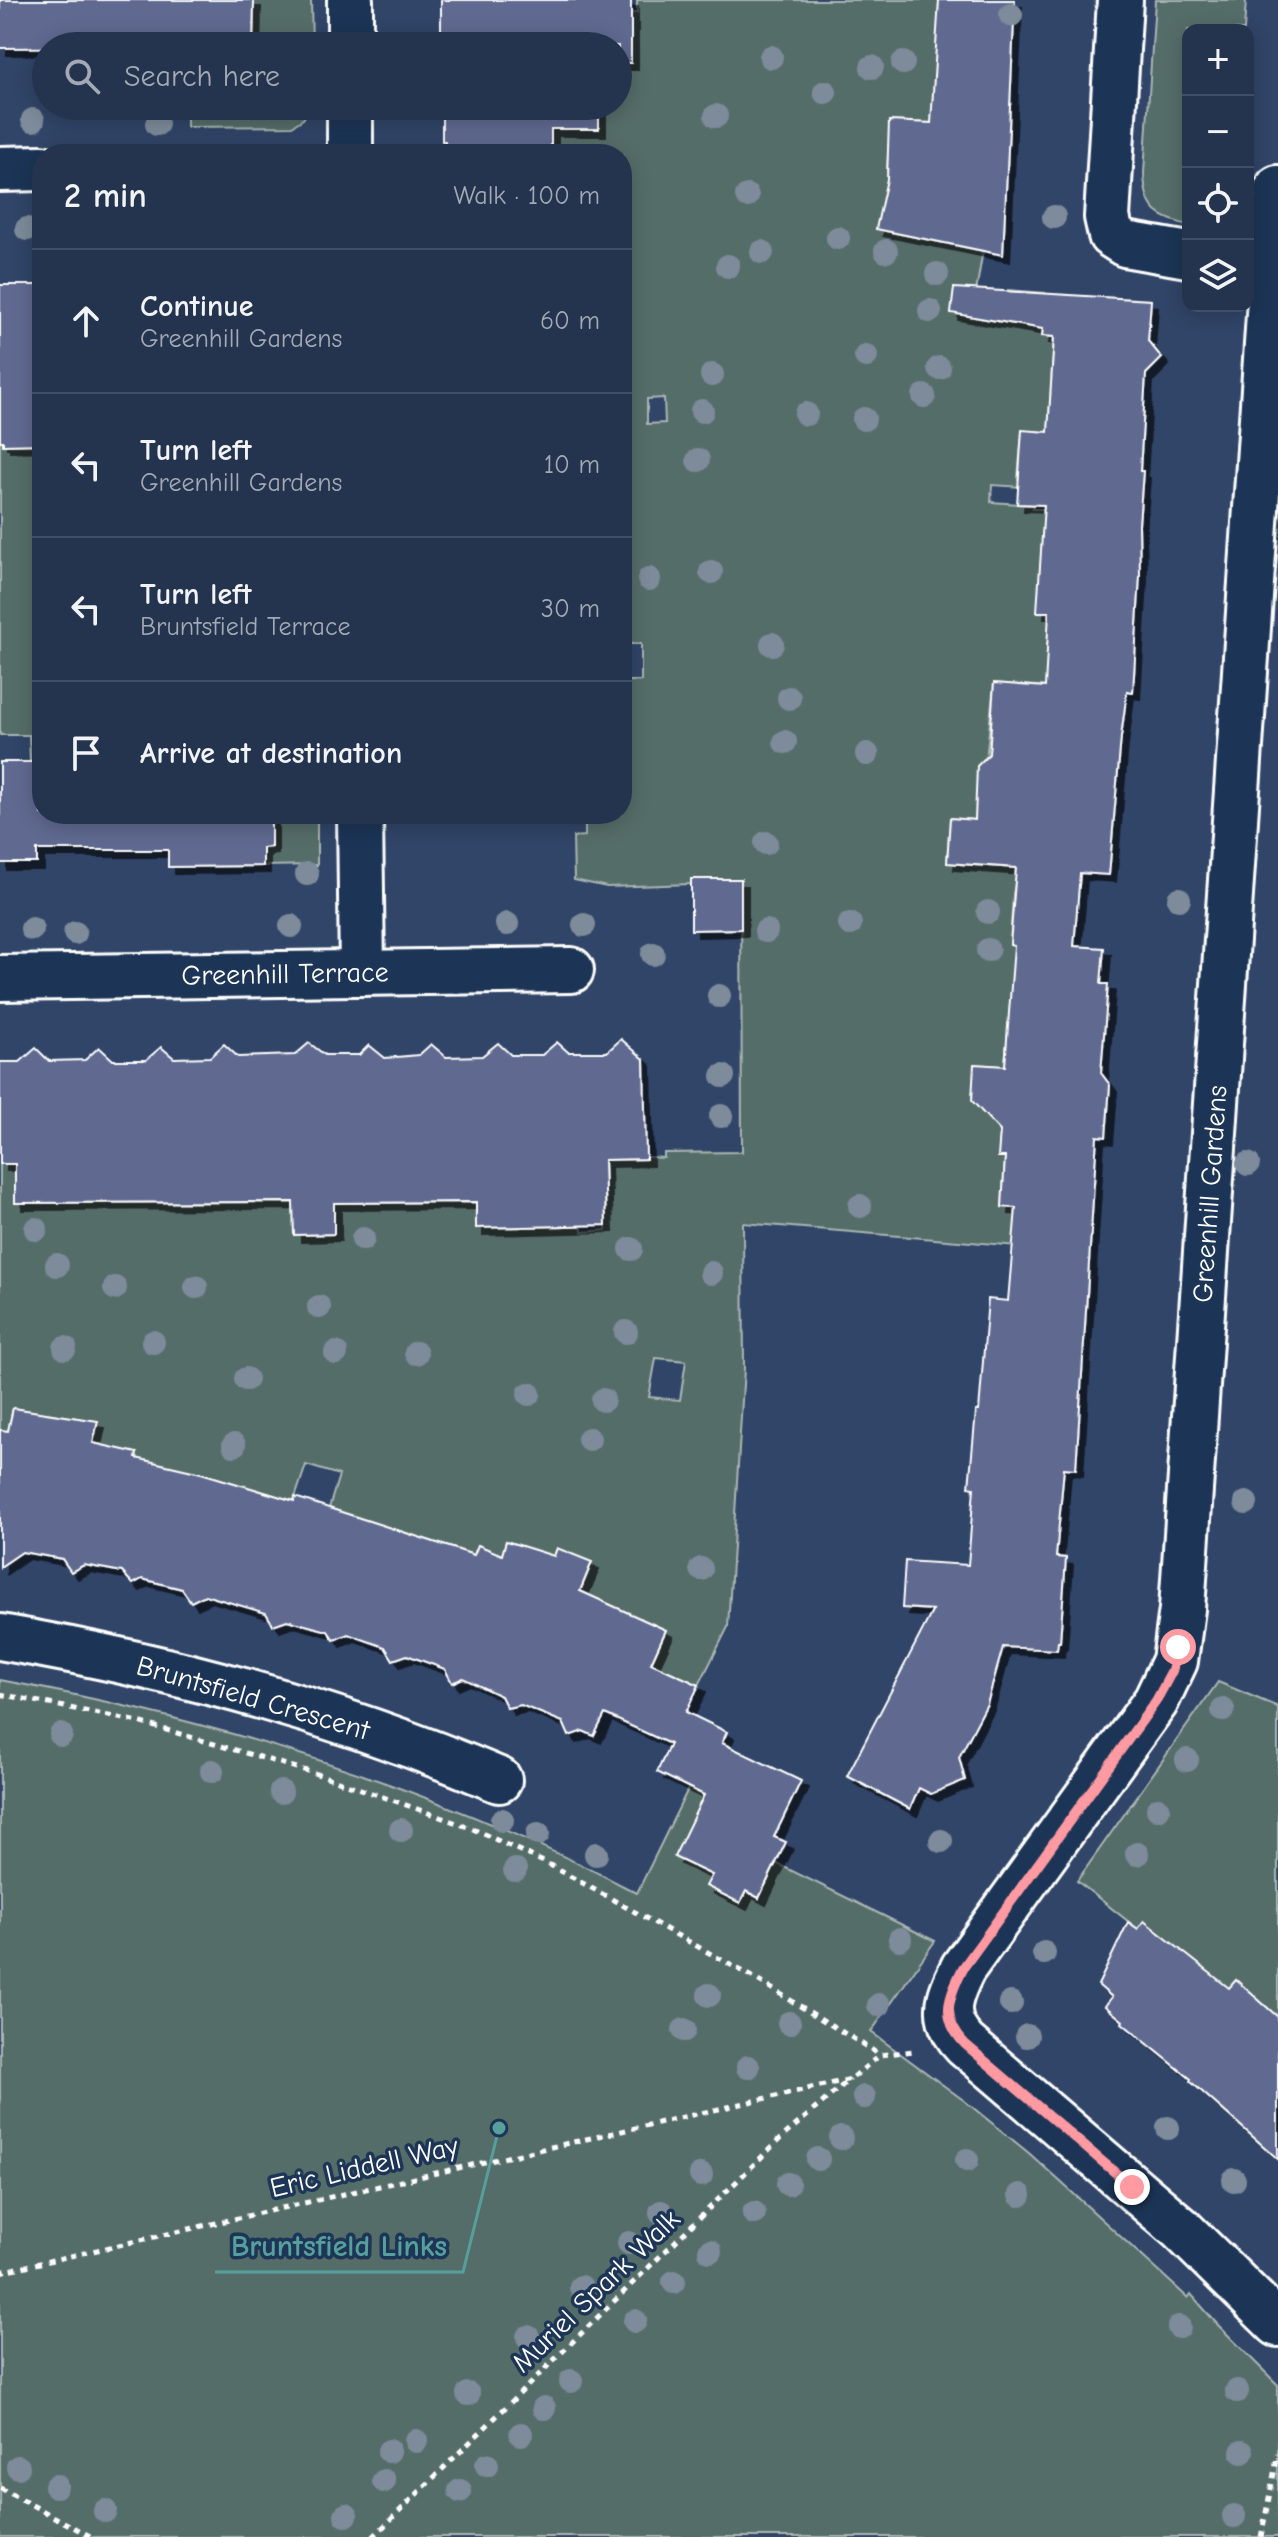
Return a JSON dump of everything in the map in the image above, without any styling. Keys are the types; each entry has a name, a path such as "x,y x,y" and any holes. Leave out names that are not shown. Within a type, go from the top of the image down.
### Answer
{"street":[{"path":"350,0 350,32"},
{"path":"1120,0 1107,204 1111,235 1125,244 1182,254"},
{"path":"350,120 350,144"},
{"path":"0,169 32,168"},
{"name":"Greenhill Gardens","path":"965,2044 949,2020 948,2005 963,1968 1156,1701 1172,1671 1178,1647 1266,269 1278,188"},
{"path":"360,824 362,973"},
{"name":"Greenhill Terrace","path":"0,978 571,970"},
{"name":"Bruntsfield Crescent","path":"0,1637 126,1662 248,1694 412,1746 499,1780"},
{"path":"965,2044 1180,2228 1278,2324"}],"path":[{"path":"0,1694 139,1722 324,1776 471,1828 548,1864 738,1969 880,2055 965,2044"},
{"name":"Eric Liddell Way","path":"0,2272 851,2079 880,2055"},
{"name":"Muriel Spark Walk","path":"373,2537 781,2138 851,2079"},
{"path":"1261,2537 1278,2454"},
{"path":"0,2488 92,2537"}],"green space":[{"path":"254,0 311,0 312,32 253,32"},
{"path":"637,0 939,0 934,123 890,121 887,171 932,173 983,250 972,316 1001,322 1008,290 1045,293 1042,336 1054,337 1048,432 1022,431 1018,479 1052,489 992,485 991,502 1033,505 1033,509 1044,509 1038,612 1058,613 1055,636 1047,643 1047,653 1053,661 1052,687 994,683 986,760 977,767 977,776 982,783 982,820 950,818 947,862 1018,868 1010,945 1024,947 1012,978 1005,1066 975,1064 972,1100 985,1114 1001,1116 999,1157 1005,1157 1002,1207 1032,1209 1029,1247 743,1223 744,1368 728,1627 699,1685 651,1663 666,1630 580,1591 557,1549 543,1582 524,1547 506,1541 499,1565 496,1563 499,1554 478,1545 474,1555 329,1508 339,1475 306,1465 294,1501 196,1473 135,1463 137,1454 91,1452 97,1421 46,1413 42,1434 29,1411 13,1408 8,1431 0,1430 0,1164 15,1164 15,1202 80,1163 81,1203 105,1203 293,1159 294,1235 334,1234 333,1159 364,1203 457,1202 475,1157 476,1227 581,1204 582,1232 606,1230 604,1154 664,1158 664,1153 742,1152 741,879 691,879 691,884 607,887 574,880 573,837 585,836 585,824 632,824 632,681 641,681 641,644 632,644 632,144 551,144 551,122 632,120 632,32 613,32 550,14 637,13","holes":["664,398 665,423 647,424 647,399","656,1358 686,1361 680,1400 649,1397"]},
{"path":"1155,0 1246,0 1244,24 1182,24 1182,223 1154,209 1147,195 1144,173"},
{"path":"187,120 301,120 292,126 187,127"},
{"path":"0,441 3,441 3,445 32,444 32,762 29,735 0,735"},
{"path":"263,824 317,824 317,865 263,866"},
{"path":"0,1680 165,1716 326,1762 484,1821 637,1893 689,1787 705,1794 712,1875 707,1886 746,1891 759,1898 776,1863 935,1941 871,2032 1030,2154 1188,2298 1191,2294 1278,2385 1278,2537 0,2537"},
{"path":"1218,1682 1278,1707 1278,2017 1256,1998 1188,2075 1144,1921 1138,1929 1077,1881"}],"building":[{"path":"0,0 254,0 253,32 32,32 32,48 0,48"},
{"path":"441,0 631,0 631,32 441,32"},
{"path":"939,0 1015,0 1003,255 876,229 887,179 889,121 931,123"},
{"path":"442,120 599,120 599,129 551,129 551,144 445,144 442,141"},
{"path":"0,285 32,285 32,444 3,445 0,441"},
{"path":"954,288 1151,300 1148,341 1162,358 1146,374 1133,692 1127,691 1109,875 1080,873 1074,946 1104,948 1101,984 1108,984 1101,1073 1110,1085 1106,1137 1097,1136 1076,1469 1064,1468 1056,1557 1066,1558 1060,1642 1057,1650 1003,1647 987,1704 959,1757 965,1780 931,1794 919,1788 910,1809 847,1776 933,1610 902,1608 905,1561 968,1565 974,1488 969,1487 988,1299 1008,1301 1016,1208 1002,1207 1005,1157 998,1157 1000,1131 972,1101 974,1064 1005,1066 1016,868 947,863 950,818 975,820 977,766 989,754 994,683 1045,687 1049,612 1037,612 1044,505 1017,504 1022,430 1048,432 1054,337 1042,336 1043,329 951,313"},
{"path":"0,762 32,762 32,824 271,824 271,847 263,848 263,866 168,867 168,850 37,850 37,863 0,863"},
{"path":"691,879 741,879 741,929 691,930"},
{"path":"621,1039 644,1059 646,1159 604,1160 606,1225 476,1228 476,1202 334,1203 334,1234 294,1235 293,1202 15,1203 15,1164 0,1164 0,1062 20,1062 36,1048 49,1061 85,1060 99,1047 113,1060 146,1060 161,1047 174,1058 210,1057 224,1044 238,1057 295,1055 309,1043 325,1055 359,1055 369,1045 385,1058 419,1055 431,1044 446,1057 482,1056 498,1043 511,1055 542,1055 557,1042 568,1052 607,1052"},
{"path":"13,1408 98,1421 93,1443 137,1453 136,1458 201,1473 294,1501 295,1497 474,1555 478,1545 502,1555 506,1541 554,1556 557,1548 592,1562 580,1591 666,1630 651,1663 699,1685 686,1712 727,1732 722,1743 801,1781 774,1837 786,1842 759,1898 746,1891 740,1903 706,1886 712,1875 674,1857 704,1795 657,1772 670,1744 605,1714 594,1736 583,1731 569,1736 563,1722 521,1705 507,1708 501,1696 463,1678 452,1683 445,1669 407,1655 393,1660 385,1647 348,1634 334,1640 328,1631 287,1620 273,1625 266,1613 205,1595 191,1602 182,1589 142,1579 133,1584 122,1572 84,1565 71,1572 62,1559 22,1552 0,1567 0,1430 8,1431"},
{"path":"1144,1921 1229,1988 1236,1980 1278,2017 1278,2159 1105,2006 1112,1997 1098,1985 1128,1922 1138,1929"}],"place":[{"name":"Bruntsfield Links","path":"499,2128"}],"route":[{"path":"1132,2187 965,2044 949,2020 948,2005 963,1968 1156,1701 1172,1671 1178,1647"}]}
